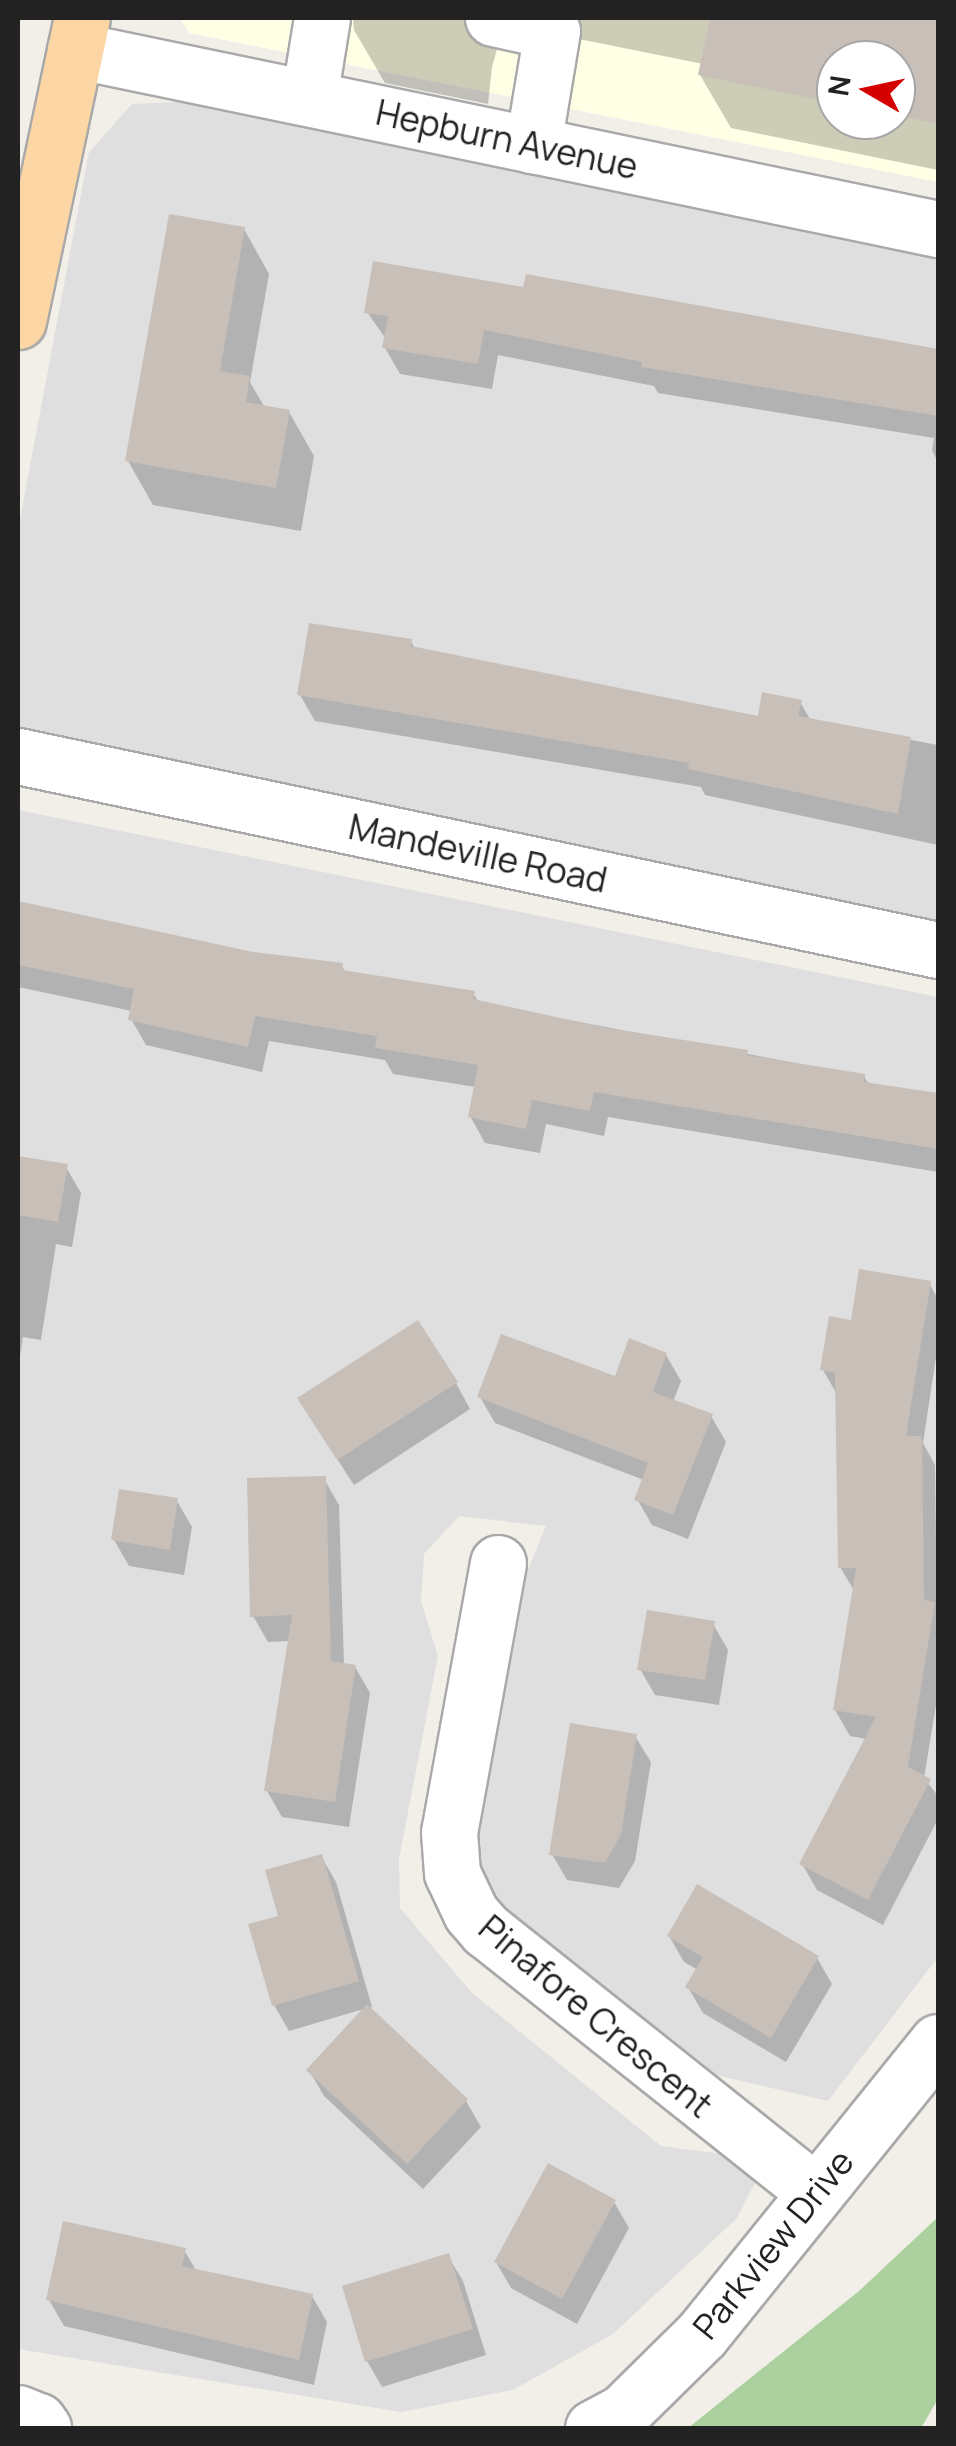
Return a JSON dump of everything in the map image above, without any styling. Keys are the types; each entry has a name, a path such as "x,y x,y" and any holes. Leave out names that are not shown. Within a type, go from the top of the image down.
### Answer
{"main road":[{"path":"18,320 79,34"}],"street":[{"path":"309,98 322,18"},
{"path":"493,18 552,31 533,145"},
{"name":"Hepburn Avenue","path":"79,34 309,98 938,229"},
{"name":"Mandeville Road","path":"18,756 938,950"},
{"name":"Pinafore Crescent","path":"498,1563 449,1832 452,1874 471,1912 516,1954 814,2192"},
{"name":"Parkview Drive","path":"593,2428 623,2412 702,2334 938,2042"},
{"path":"18,2413 38,2421 42,2428"}],"shaded area":[{"path":"180,18 938,18 938,182 189,33"},
{"path":"179,102 938,259 938,925 18,747 18,530 89,152 132,104"},
{"path":"18,810 938,997 938,1957 828,2101 663,2063 476,1916 463,1829 497,1645 546,1526 459,1516 424,1554 421,1601 438,1656 399,1859 400,1908 472,1993 661,2146 767,2160 737,2218 613,2334 513,2390 401,2412 18,2349"}],"green space":[{"path":"938,2217 938,2399 921,2428 688,2428 859,2291"}],"building":[{"path":"710,18 938,18 938,124 916,119 916,40 816,40 816,99 698,75"},
{"path":"169,214 245,227 220,371 250,376 246,402 290,410 276,488 125,461"},
{"path":"373,261 523,287 526,274 938,349 938,416 641,367 642,362 484,330 478,364 382,348 388,316 364,313"},
{"path":"309,623 412,639 411,646 758,716 762,692 802,700 798,716 911,737 898,814 688,769 689,763 297,695"},
{"path":"18,901 253,952 343,963 342,970 475,991 473,999 607,1028 748,1050 747,1055 865,1074 864,1082 938,1093 938,1149 594,1092 590,1111 532,1100 526,1129 468,1117 478,1065 375,1048 377,1036 255,1016 248,1047 128,1020 134,989 18,965"},
{"path":"18,1156 68,1164 58,1222 18,1215"},
{"path":"859,1269 931,1281 906,1436 922,1436 924,1600 935,1602 908,1767 931,1779 868,1900 799,1864 876,1717 833,1710 856,1568 838,1568 835,1373 820,1370 829,1316 851,1320"},
{"path":"418,1320 458,1382 337,1460 297,1398"},
{"path":"501,1334 615,1376 629,1338 667,1353 653,1392 713,1414 673,1515 634,1500 648,1463 477,1397"},
{"path":"326,1476 331,1661 356,1665 335,1802 264,1791 292,1615 250,1617 247,1478"},
{"path":"119,1489 178,1498 170,1550 111,1540"},
{"path":"647,1610 715,1621 705,1680 637,1670"},
{"path":"570,1723 637,1734 621,1834 605,1863 549,1855"},
{"path":"322,1854 359,1981 272,2006 248,1924 278,1916 265,1870"},
{"path":"697,1884 819,1956 771,2038 685,1987 703,1957 667,1936"},
{"path":"367,2004 468,2099 407,2164 306,2070"},
{"path":"548,2163 616,2200 562,2299 494,2262"},
{"path":"63,2221 186,2248 182,2266 313,2294 299,2360 46,2300"},
{"path":"449,2253 473,2329 365,2362 342,2286"}]}
